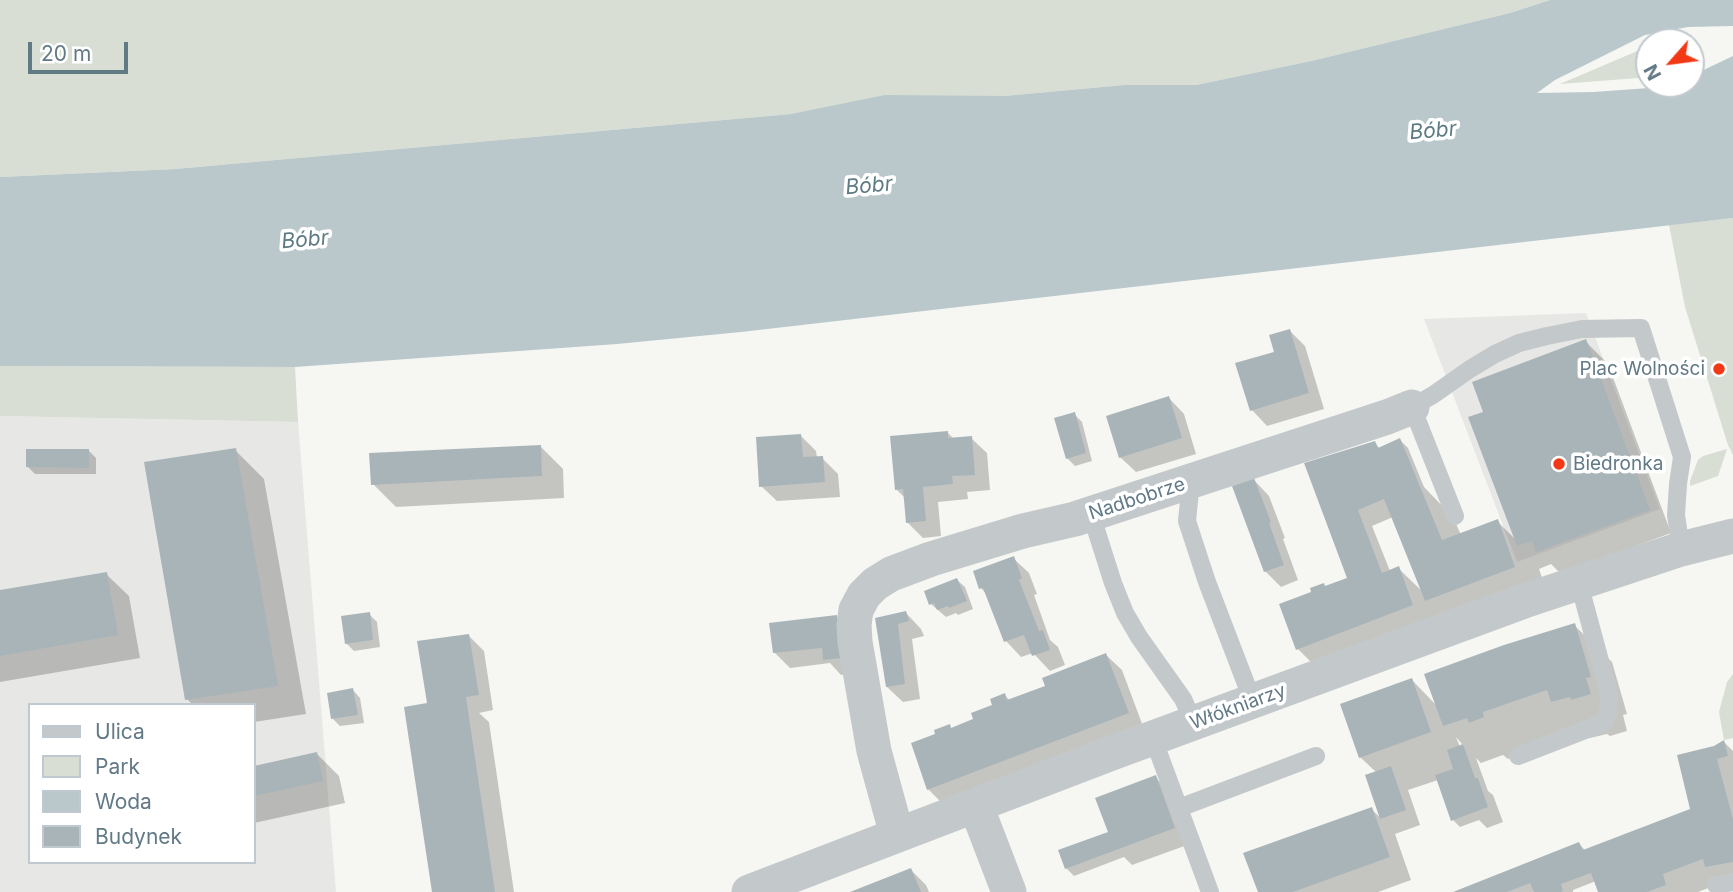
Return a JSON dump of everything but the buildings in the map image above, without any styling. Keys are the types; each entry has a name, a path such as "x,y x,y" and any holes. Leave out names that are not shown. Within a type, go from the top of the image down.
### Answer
{"street":[{"name":"Nadbobrze","path":"897,835 874,751 855,642 856,610 864,595 875,584 891,574 931,559 1091,514 1412,407"},
{"name":"Włókniarzy","path":"749,892 1153,738 1524,601 1681,549 1733,536"},
{"path":"976,806 1009,892"}],"lane":[{"name":"Nadbobrze","path":"1412,407 1478,364 1519,343 1582,329 1641,328 1682,457 1676,515 1681,549"},
{"path":"1412,407 1455,516"},
{"path":"1191,481 1187,521 1207,582 1253,702"},
{"path":"1091,514 1125,613 1183,699 1194,723"},
{"path":"1518,756 1603,723 1608,713 1609,694 1579,583"},
{"path":"1153,738 1210,892"},
{"path":"1179,808 1316,756"}],"shaded area":[{"name":"Biedronka","path":"1586,313 1660,509 1517,562 1424,319"},
{"path":"0,416 298,422 336,892 0,892"}],"green space":[{"path":"0,0 1550,0 1510,13 1311,61 1196,85 1124,85 833,107 791,114 175,169 0,177"},
{"path":"1635,52 1635,78 1560,84"},
{"name":"Plac Wolności","path":"1733,218 1733,455 1685,307 1669,225"},
{"path":"0,366 295,367 298,422 0,416"},
{"path":"1727,449 1718,476 1690,486 1698,460"},
{"path":"1733,674 1733,738 1724,740 1719,712 1727,682"}],"water":[{"name":"Bóbr","path":"1550,0 1733,0 1733,26 1635,28 1635,40 1555,80 1537,93 1635,89 1635,98 1705,98 1705,69 1733,56 1733,218 617,344 295,367 0,366 0,177 175,169 791,114 885,95 1004,96 1124,85 1196,85 1311,61 1510,13"}],"place":[{"name":"Plac Wolności","path":"1719,369"},
{"name":"Biedronka","path":"1559,464"}]}
